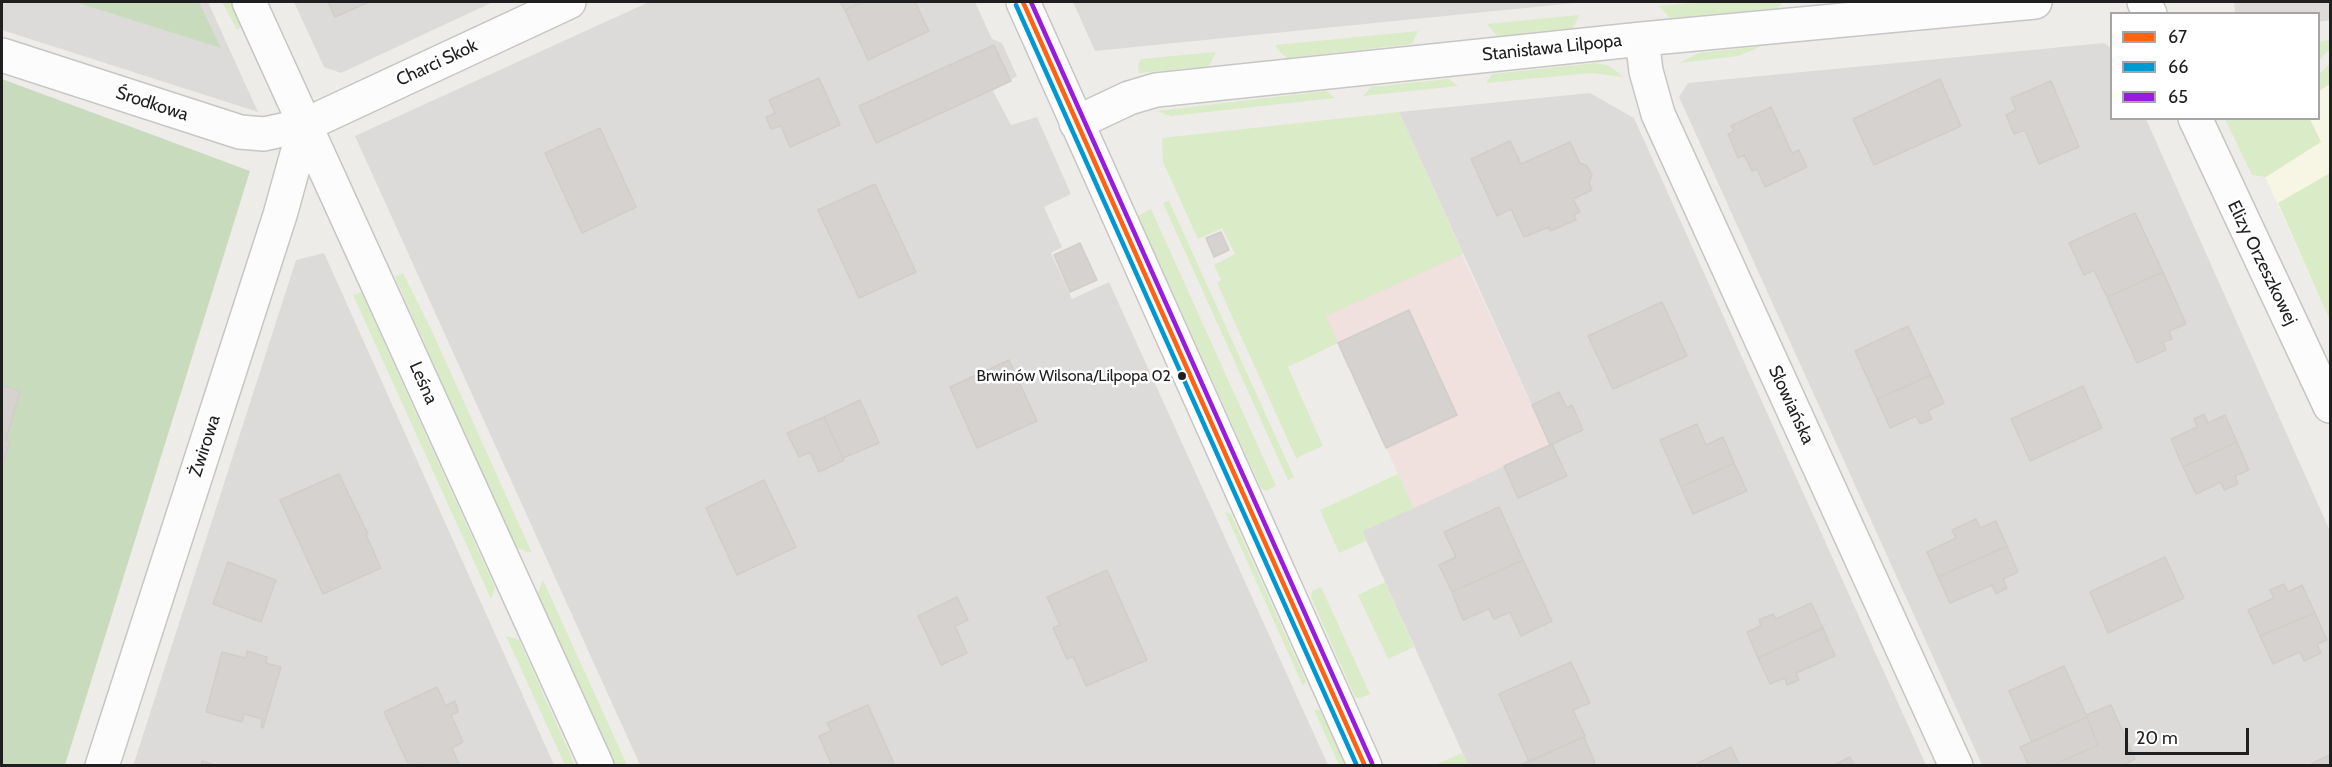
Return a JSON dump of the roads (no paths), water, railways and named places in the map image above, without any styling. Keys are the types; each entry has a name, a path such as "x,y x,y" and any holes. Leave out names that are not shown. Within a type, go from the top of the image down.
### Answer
{"street":[{"name":"Leśna","path":"249,2 597,765"},
{"name":"Charci Skok","path":"305,125 569,2"},
{"path":"1023,2 1365,765"},
{"name":"Stanisława Lilpopa","path":"1076,123 1118,102 1156,90 1642,39 2035,2"},
{"name":"Słowiańska","path":"1642,39 1646,72 1658,114 1956,765"},
{"name":"Środkowa","path":"2,55 240,132 264,134 305,125"},
{"name":"Elizy Orzeszkowej","path":"2195,120 2331,406"},
{"name":"Żwirowa","path":"102,765 279,215 305,125"}],"place":[{"name":"Brwinów Wilsona/Lilpopa 02","path":"1182,376"}]}
